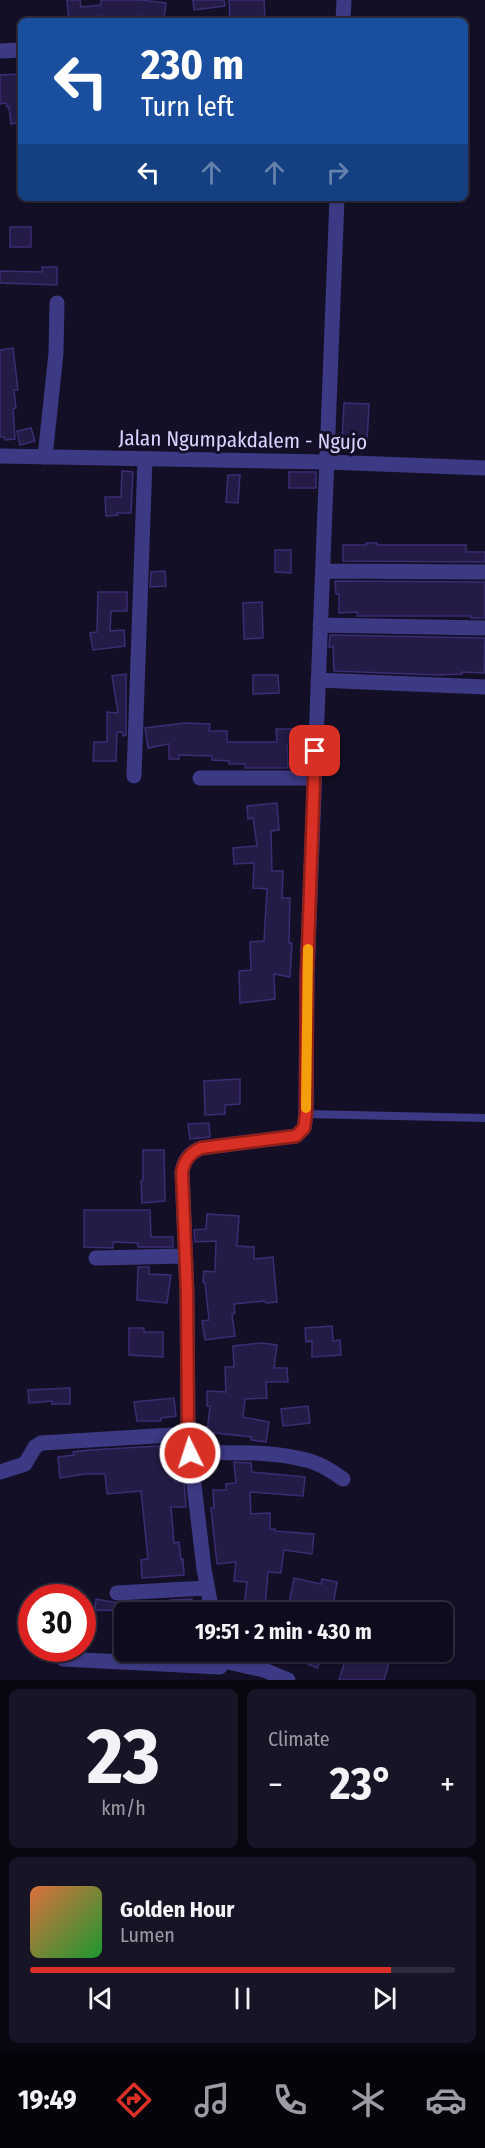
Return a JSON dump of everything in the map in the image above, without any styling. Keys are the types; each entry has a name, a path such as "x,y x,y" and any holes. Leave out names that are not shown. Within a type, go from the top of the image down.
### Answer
{"street":[{"path":"343,18 344,0"},
{"path":"0,51 18,50"},
{"path":"210,1602 188,1434 182,1172 187,1157 201,1148 296,1136 304,1128 307,975 337,201"},
{"path":"45,457 56,353 57,303"},
{"name":"Jalan Ngumpakdalem - Ngujo","path":"0,456 327,462 485,468"},
{"path":"134,776 145,459"},
{"path":"323,571 485,572"},
{"path":"320,625 485,628"},
{"path":"318,680 485,687"},
{"path":"200,778 314,778"},
{"path":"96,1258 185,1256"},
{"path":"0,1472 25,1464 38,1444 188,1434"},
{"path":"190,1453 266,1455 306,1460 321,1465 343,1479"},
{"path":"117,1593 207,1588"},
{"path":"96,1660 219,1665 264,1670 288,1680"}],"lane":[{"path":"306,1114 485,1118"}],"building":[{"path":"67,0 80,0 81,7 101,5 101,0 166,3 164,18 139,16 139,18 101,18 101,16 69,18"},
{"path":"193,0 224,0 225,6 194,10"},
{"path":"229,0 264,0 265,18 230,18"},
{"path":"18,74 18,123 11,124 9,107 6,103 0,104 0,75"},
{"path":"10,227 31,227 31,247 10,247"},
{"path":"42,267 57,267 57,285 0,283 0,271 42,272"},
{"path":"13,348 18,390 14,390 15,439 5,440 4,437 0,437 0,350"},
{"path":"344,403 369,404 367,443 342,442"},
{"path":"31,428 35,441 20,445 17,431"},
{"path":"122,471 133,472 131,513 106,516 105,497 121,497"},
{"path":"289,472 316,472 316,488 289,488"},
{"path":"228,475 240,475 238,503 226,502"},
{"path":"366,543 466,545 466,552 485,552 485,562 343,561 343,545 366,545"},
{"path":"275,550 291,550 291,573 275,572"},
{"path":"165,571 166,586 150,587 151,572"},
{"path":"335,581 485,582 485,618 357,616 357,612 339,613 339,594 336,594"},
{"path":"98,592 127,592 127,611 111,611 110,631 124,630 125,646 93,650 90,633 97,632"},
{"path":"262,602 263,638 244,639 243,603"},
{"path":"330,635 485,638 484,673 462,672 462,674 437,675 334,671 333,647 329,647"},
{"path":"126,674 126,735 123,736 122,732 117,732 116,761 93,761 94,742 107,742 107,712 118,713 112,676"},
{"path":"253,675 278,675 279,693 253,694"},
{"path":"185,723 210,724 209,731 227,731 227,742 277,742 276,729 295,729 296,744 287,744 288,768 245,768 245,764 229,764 229,761 212,760 212,756 179,755 179,759 169,759 169,744 148,748 145,728"},
{"path":"277,803 279,830 271,831 272,871 283,871 282,898 290,898 289,943 292,943 290,977 274,974 275,999 240,1003 239,971 251,970 250,942 264,941 267,889 253,888 254,863 234,864 233,848 257,846 253,818 248,819 247,806"},
{"path":"240,1079 240,1104 225,1105 225,1114 205,1115 204,1081"},
{"path":"209,1123 210,1137 190,1139 188,1124"},
{"path":"143,1150 164,1150 165,1201 142,1203"},
{"path":"84,1210 150,1210 151,1237 173,1237 173,1247 138,1247 138,1243 113,1242 113,1248 84,1247"},
{"path":"207,1214 239,1216 237,1246 254,1247 254,1259 273,1257 277,1302 234,1304 235,1313 232,1314 235,1336 205,1340 202,1321 209,1320 205,1283 203,1282 204,1271 215,1272 216,1241 195,1242 194,1230 206,1229"},
{"path":"138,1267 149,1267 149,1274 171,1275 167,1303 137,1300"},
{"path":"332,1326 333,1341 340,1340 341,1355 312,1357 312,1341 306,1342 305,1328"},
{"path":"129,1328 144,1328 144,1332 163,1332 163,1357 129,1355"},
{"path":"262,1343 277,1345 274,1368 287,1368 288,1382 266,1382 267,1398 245,1399 243,1417 269,1422 266,1442 251,1440 252,1437 207,1432 210,1406 207,1406 207,1391 226,1392 225,1367 234,1367 233,1346"},
{"path":"70,1388 70,1404 52,1404 52,1401 29,1403 28,1390"},
{"path":"174,1398 176,1416 161,1418 161,1421 137,1421 134,1402"},
{"path":"308,1406 310,1423 283,1426 281,1409"},
{"path":"175,1445 175,1482 184,1481 186,1507 171,1507 174,1543 179,1542 184,1575 142,1578 141,1560 148,1559 141,1491 107,1494 105,1474 60,1478 58,1457 90,1450"},
{"path":"234,1462 251,1463 252,1472 305,1477 303,1496 250,1492 251,1514 270,1513 270,1529 314,1534 312,1554 284,1550 281,1573 268,1572 266,1602 244,1602 247,1582 234,1581 236,1562 217,1564 211,1508 214,1508 213,1490 226,1490 226,1484 236,1483"},
{"path":"294,1578 321,1584 322,1579 337,1582 334,1602 289,1602"},
{"path":"96,1599 114,1602 114,1610 96,1610"},
{"path":"192,1599 192,1602 170,1602 170,1600"},
{"path":"304,1662 320,1662 317,1668"},
{"path":"345,1662 389,1662 384,1680 339,1680"}],"slow traffic":[{"path":"306,1108 308,949"}],"route":[{"path":"190,1453 183,1166 187,1157 201,1148 296,1136 304,1128 315,751"}]}
